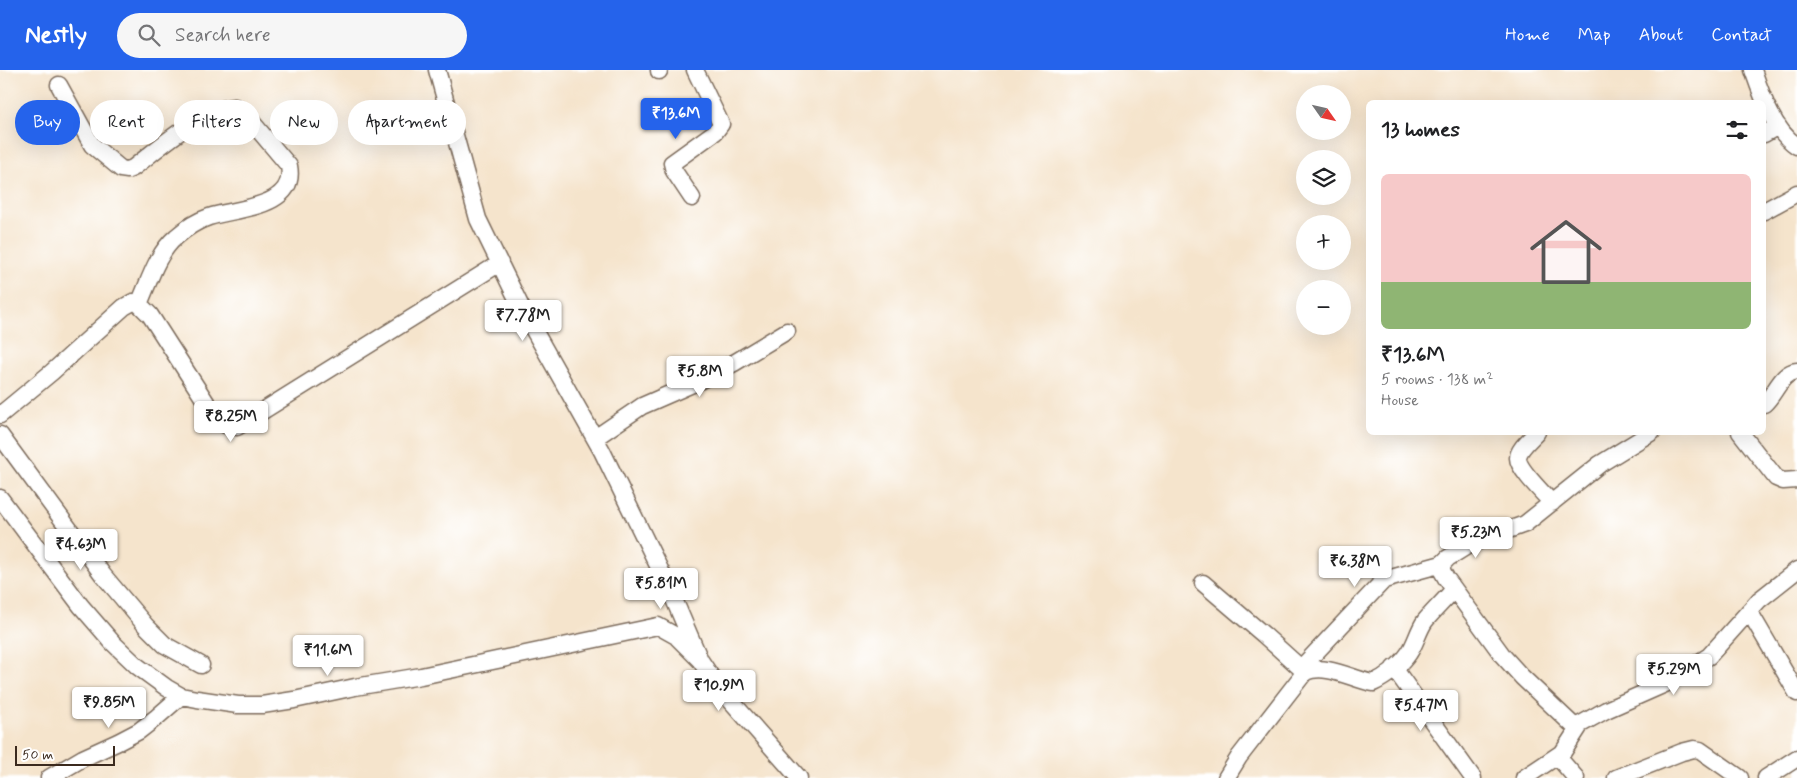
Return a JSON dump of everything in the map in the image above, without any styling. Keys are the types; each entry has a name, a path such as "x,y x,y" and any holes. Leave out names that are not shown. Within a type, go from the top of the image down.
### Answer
{"street":[{"path":"437,70 478,219 522,309 595,438 670,590 700,660 716,684 799,778"},
{"path":"692,198 671,167 672,163 715,132 721,124 695,70"},
{"path":"1753,70 1765,100"},
{"path":"59,84 92,145 121,168 128,170 133,168 160,145 199,120 228,107 235,107 246,115 289,166 291,176 288,184 277,198 199,221 178,235 163,251 139,304"},
{"path":"1766,103 1778,126 1797,146"},
{"path":"1766,133 1778,126"},
{"path":"1766,210 1797,193"},
{"path":"0,415 52,372 124,307 133,302 139,304 150,314 206,404 220,421 232,427 248,421 500,263"},
{"path":"595,438 642,406 697,382 740,360 787,331"},
{"path":"1766,402 1786,376 1797,371"},
{"path":"0,435 98,568 146,626 165,645 201,665"},
{"path":"1534,435 1519,453 1518,459 1523,470 1552,503"},
{"path":"1226,778 1239,757 1303,670 1384,580 1442,564 1472,543 1525,524 1600,464 1647,435"},
{"path":"1742,435 1776,478 1783,481 1797,480"},
{"path":"0,498 81,606 113,643 137,666 181,696 238,705 294,700 430,674 658,626 676,636 700,660"},
{"path":"1442,564 1442,571 1446,578 1503,656 1522,677 1577,729"},
{"path":"1524,778 1568,747 1577,729 1590,718 1665,684 1709,656 1759,600 1797,570"},
{"path":"1202,583 1303,670"},
{"path":"1303,670 1314,668 1326,669 1373,683 1382,679 1409,652 1425,621 1454,589"},
{"path":"1749,611 1797,693"},
{"path":"1394,668 1473,778"},
{"path":"49,778 83,758 139,730 181,696"},
{"path":"1616,778 1694,749 1700,750 1740,778"},
{"path":"1556,756 1576,778"},
{"path":"1766,778 1797,758"}]}
